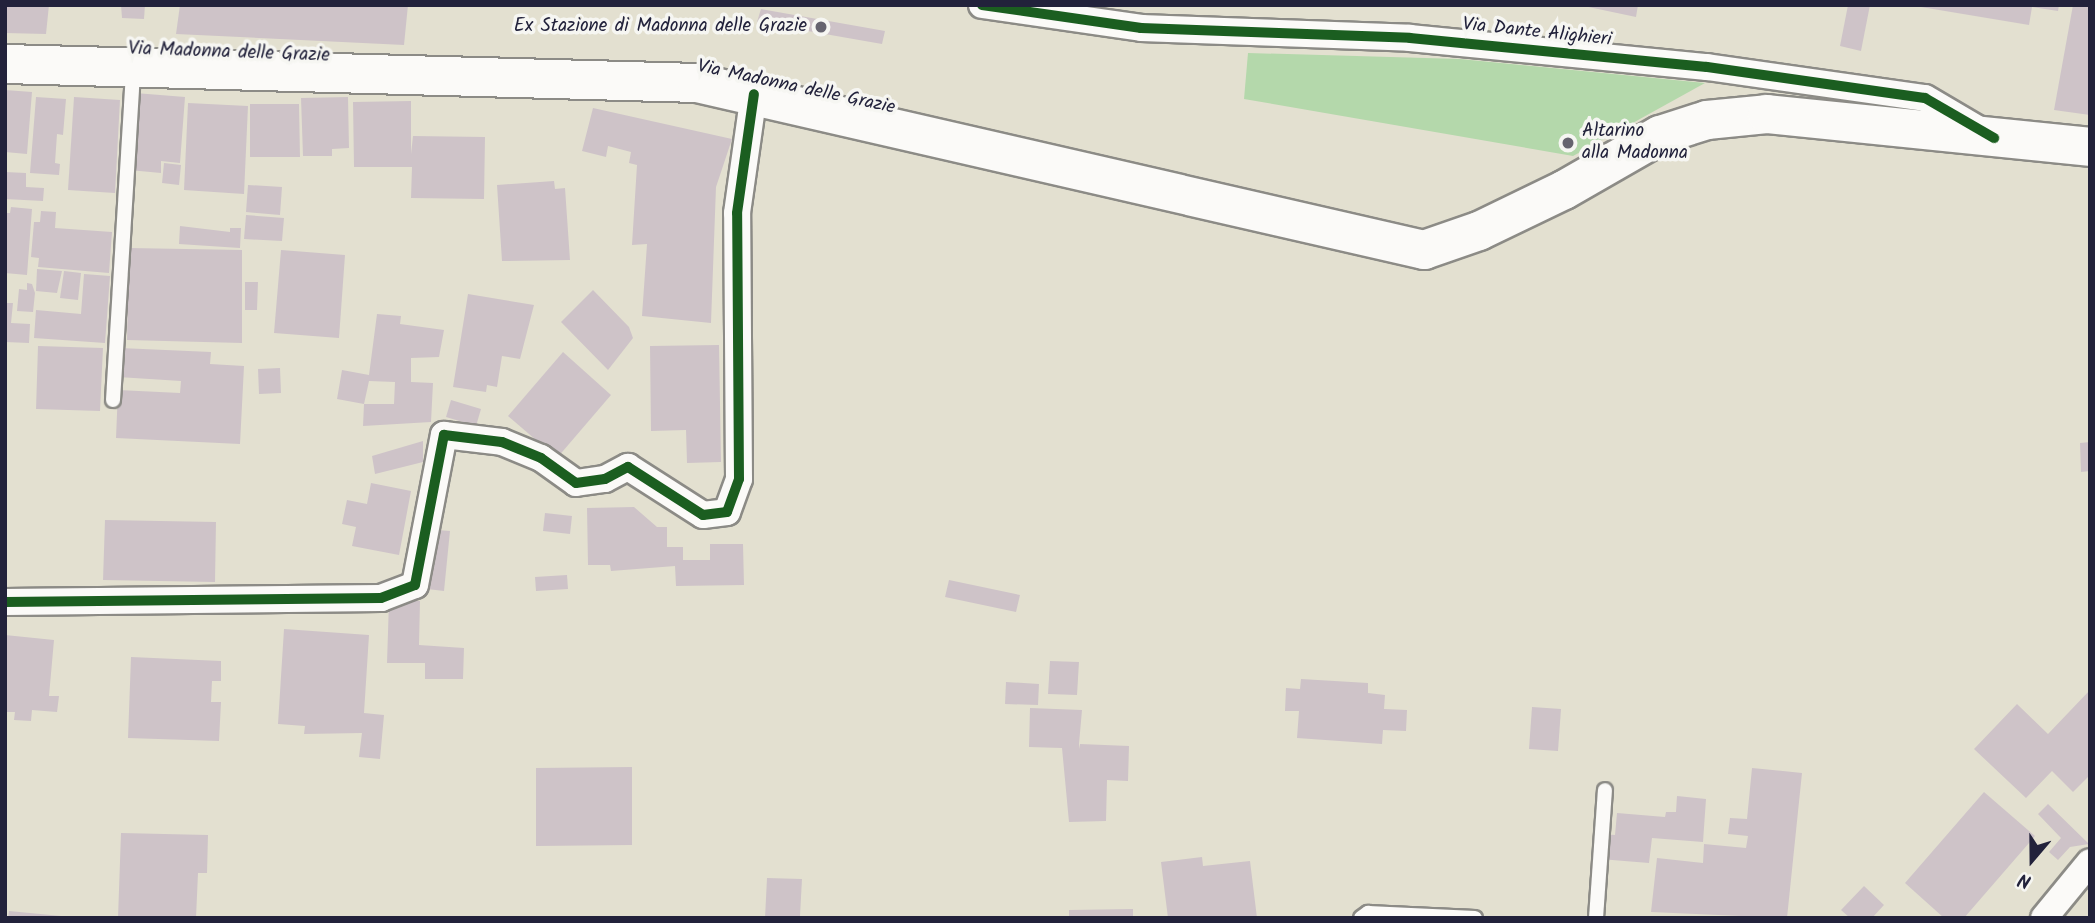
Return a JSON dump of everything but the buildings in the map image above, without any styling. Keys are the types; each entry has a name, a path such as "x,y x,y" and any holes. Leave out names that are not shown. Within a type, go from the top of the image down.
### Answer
{"main road":[{"name":"Via Madonna delle Grazie","path":"5,64 697,83 1424,250 1479,231 1564,190 1660,135 1707,120 1767,114 2090,147"}],"street":[{"name":"Via Dante Alighieri","path":"982,5 1410,38 1707,67 1925,99 1994,138"},
{"path":"5,602 382,598 415,585 444,435 502,442 541,458 576,483 605,478 628,467 702,515 727,512 738,479 737,213 754,94"},
{"path":"2044,918 2090,862"}],"lane":[{"path":"114,400 133,68"},
{"path":"1596,918 1605,790"},
{"path":"1361,918 1368,913 1475,918"}],"green space":[{"path":"1248,53 1460,59 1705,83 1573,156 1244,99"}],"cycle path":[{"path":"982,5 1141,28 1410,38 1707,67 1925,98 1994,138"},
{"path":"5,602 381,598 415,585 444,435 502,442 541,458 576,483 605,479 628,467 703,515 727,512 739,479 737,213 754,94"}],"place":[{"name":"Ex Stazione di Madonna delle Grazie","path":"821,27"},
{"name":"Altarino alla Madonna","path":"1568,143"}]}
